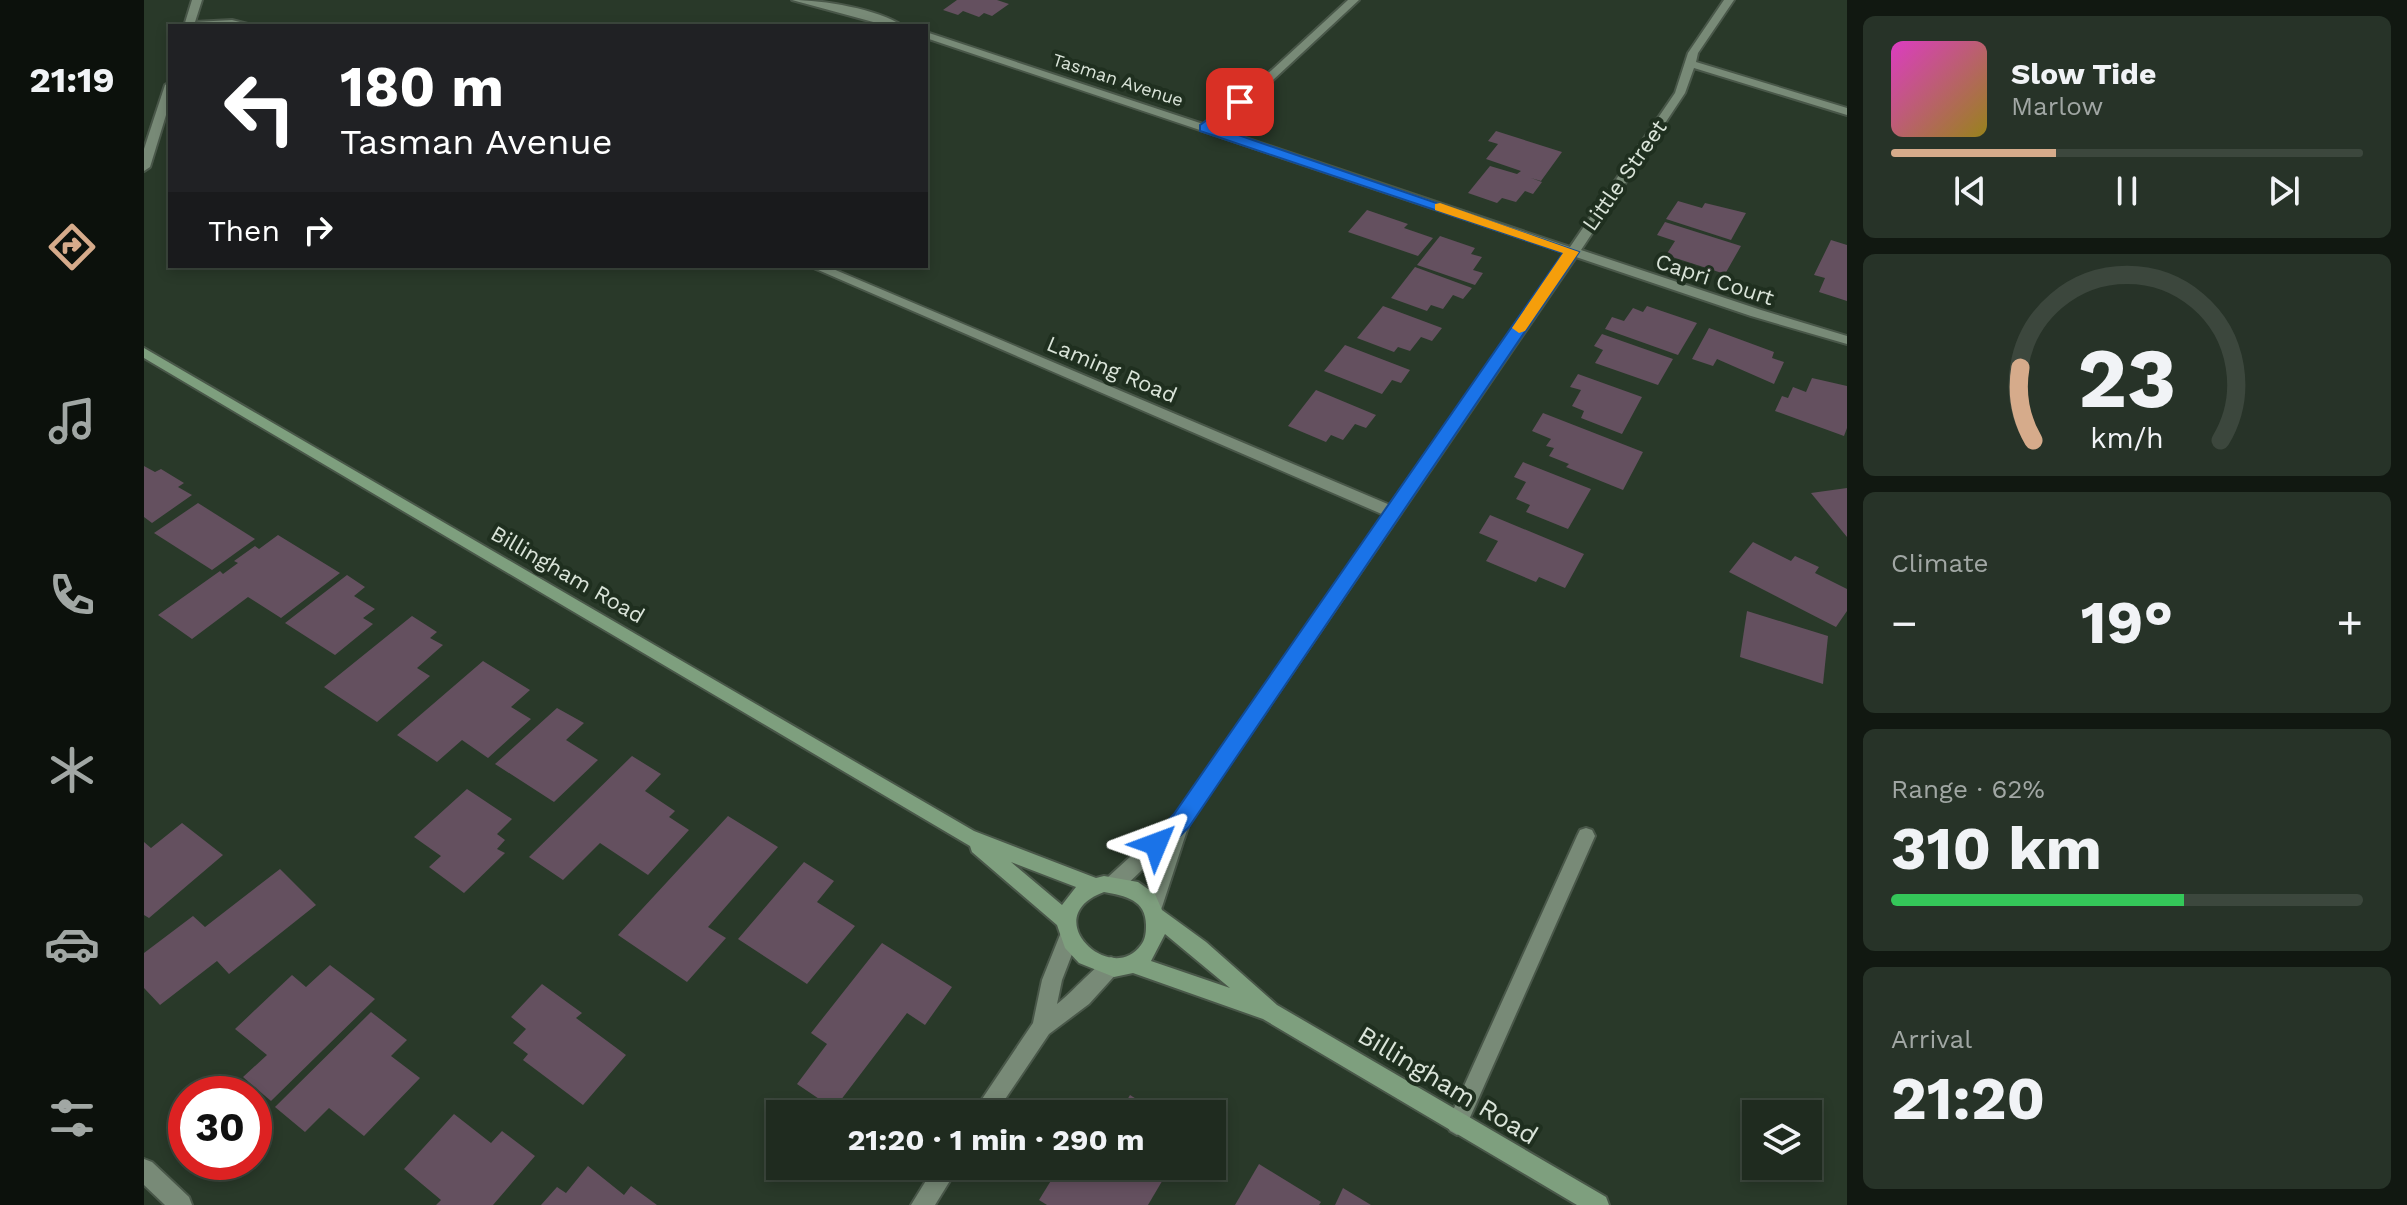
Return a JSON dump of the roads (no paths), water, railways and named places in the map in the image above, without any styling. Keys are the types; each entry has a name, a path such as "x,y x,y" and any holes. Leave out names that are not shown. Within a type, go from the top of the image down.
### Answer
{"street":[{"path":"190,24 197,0"},
{"path":"797,0 892,24"},
{"path":"1205,128 1254,92 1354,0"},
{"name":"Little Street","path":"1104,885 1182,820 1680,93 1688,68 1729,0"},
{"path":"218,24 238,24"},
{"name":"Tasman Avenue","path":"928,36 1571,252"},
{"path":"1688,68 1847,112"},
{"path":"144,167 168,91"},
{"path":"1224,134 1254,92"},
{"name":"Capri Court","path":"1571,252 1794,326 1847,340"},
{"name":"Laming Road","path":"820,268 1392,512"},
{"name":"Billingham Road","path":"144,352 968,837 1104,885"},
{"name":"Little Street","path":"1155,912 1182,820"},
{"path":"1457,1124 1586,836"},
{"name":"Billingham Road","path":"968,837 1067,928"},
{"path":"1042,1027 1072,902 1104,885 1140,893 1155,912 1159,929 1151,950 1132,964 1111,966 1097,964 1085,957 1067,928"},
{"name":"Billingham Road","path":"1155,912 1270,1012 1598,1205"},
{"name":"Billingham Road","path":"1132,964 1270,1012"},
{"path":"992,1100 1042,1027 1082,997 1111,966"},
{"path":"144,1170 181,1205"},
{"path":"922,1205 939,1180"}]}
